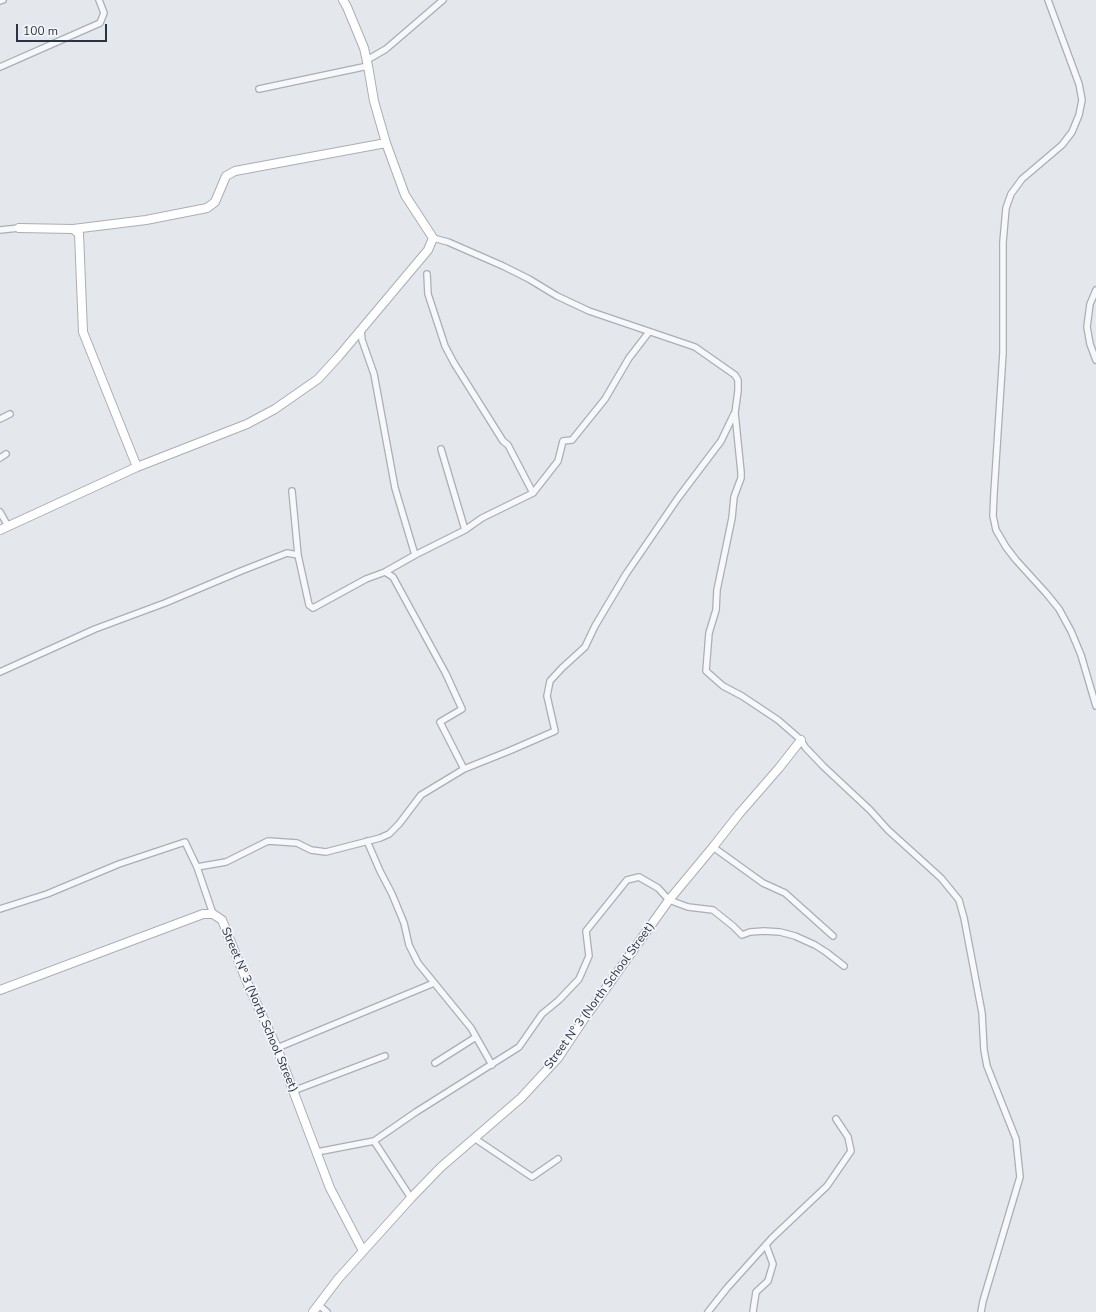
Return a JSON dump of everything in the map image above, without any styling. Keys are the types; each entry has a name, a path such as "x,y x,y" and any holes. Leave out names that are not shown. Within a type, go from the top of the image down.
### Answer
{"street":[{"path":"0,67 100,23 103,19 104,13 99,0"},
{"path":"343,0 357,30 368,63 374,101 386,143 405,195 432,238 448,242 503,266 529,279 562,299 589,311 695,347 735,374 738,380 735,413 741,478 734,497 732,518 717,590 716,610 709,633 706,671 723,686 742,696 778,720 801,740 805,747 823,766 870,810 888,830 941,878 959,900 964,918 982,1013 984,1050 987,1066 1016,1138 1020,1177 983,1300 981,1312"},
{"path":"259,89 368,63 443,0"},
{"path":"1048,0 1079,84 1082,100 1079,115 1072,132 1062,145 1022,179 1011,194 1006,208 1003,242 1003,353 993,516 996,530 1006,547 1059,609 1071,631 1081,655 1096,706"},
{"path":"0,230 19,228 73,229 146,220 207,208 215,202 226,176 235,171 386,143"},
{"path":"73,229 79,234 83,332 137,467"},
{"path":"0,512 4,528 137,467 247,424 275,409 318,379 428,250 432,238"},
{"path":"427,274 428,294 445,346 503,441 508,445 533,493"},
{"path":"1096,290 1090,304 1087,327 1090,344 1096,360"},
{"path":"362,329 362,340 374,374 395,488 414,555"},
{"path":"292,491 298,555 308,606 313,608 366,579 385,572 414,555 465,530 482,518 533,493 558,461 562,441 572,440 605,399 629,358 649,332"},
{"path":"197,867 226,862 268,841 297,843 311,850 326,852 380,838 389,834 400,824 421,795 464,768 509,752 554,731 547,696 550,681 585,647 595,626 626,574 678,498 721,441 735,413"},
{"path":"0,419 10,414"},
{"path":"441,449 465,530"},
{"path":"0,458 6,454"},
{"path":"0,672 96,629 241,571 287,553 298,555"},
{"path":"385,572 393,577 446,674 462,709 440,722 464,768"},
{"name":"Street N° 3 (North School Street)","path":"313,1312 338,1278 411,1198 441,1167 521,1098 558,1058 669,900 801,740"},
{"path":"367,841 404,922 409,945 418,963 471,1028 492,1065"},
{"path":"0,909 47,894 119,864 185,842 197,867 213,914"},
{"path":"713,847 763,883 785,893 833,936"},
{"path":"317,1152 374,1141 416,1112 519,1047 542,1014 559,1000 579,979 589,956 586,931 628,880 639,877 658,888 669,900 688,907 713,910 742,935 750,932 764,931 780,932 795,936 815,945 844,966"},
{"name":"Street N° 3 (North School Street)","path":"0,990 203,914 213,914 222,920 249,986 277,1048 330,1188 363,1251"},
{"path":"277,1048 434,983"},
{"path":"435,1062 476,1037"},
{"path":"293,1091 385,1056"},
{"path":"708,1312 727,1288 766,1245 827,1186 851,1151 848,1137 836,1119"},
{"path":"474,1138 532,1177 558,1159"},
{"path":"374,1141 411,1198"},
{"path":"753,1312 756,1292 768,1281 773,1264 766,1245"},
{"path":"319,1305 327,1312"}]}
